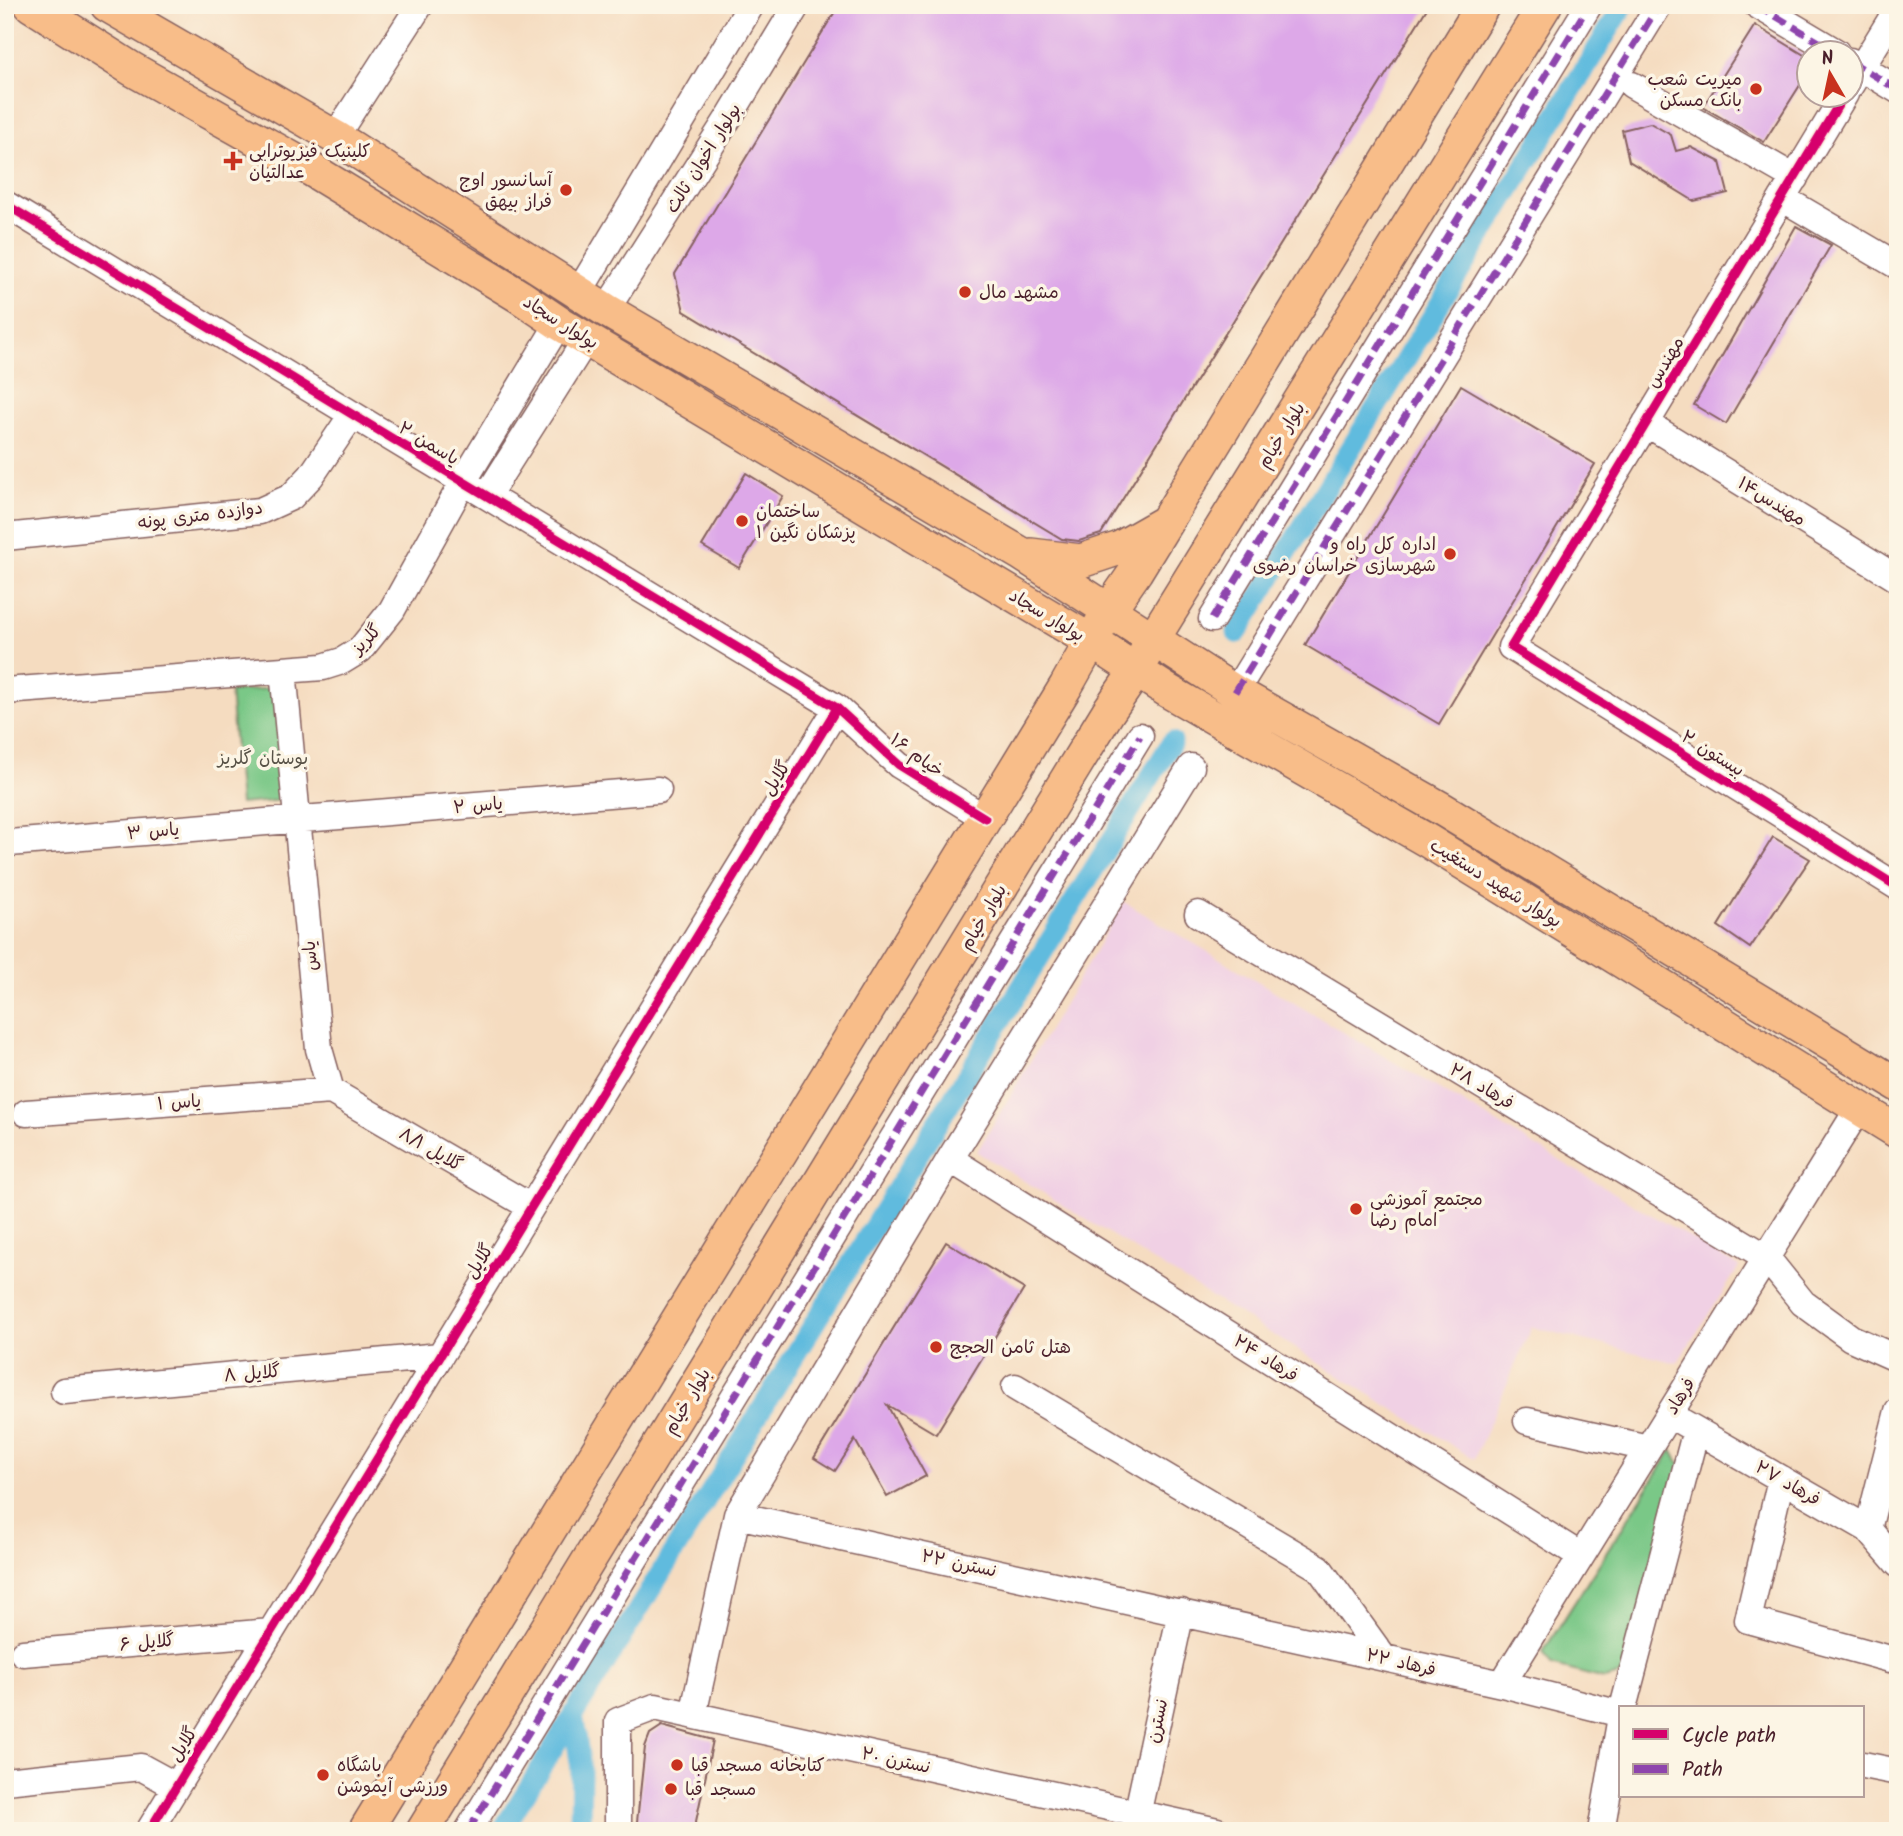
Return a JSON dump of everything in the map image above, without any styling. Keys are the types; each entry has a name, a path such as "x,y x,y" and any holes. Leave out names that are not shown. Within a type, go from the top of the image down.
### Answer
{"main road":[{"name":"بولوار سجاد","path":"31,5 132,69 312,170 573,331 1091,641"},
{"name":"بولوار سجاد","path":"107,5 335,137 592,301 1020,553 1153,639"},
{"path":"365,1831 985,818 1109,610 1166,522 1483,5"},
{"name":"بلوار خیام","path":"423,1831 1108,712 1136,671 1153,639 1545,5"},
{"path":"573,331 592,301"},
{"path":"1020,553 1081,561 1120,548 1166,522"},
{"name":"بولوار شهید دستغیب","path":"1153,639 1235,692 1442,809 1894,1075"},
{"name":"بولوار شهید دستغیب","path":"1091,641 1136,671 1428,841 1898,1132"},
{"path":"739,1220 755,1214 770,1219 780,1232 780,1248"}],"street":[{"path":"592,301 751,5"},
{"name":"بولوار اخوان ثالث","path":"592,301 731,114 797,5"},
{"path":"1212,619 1589,5"},
{"path":"1235,692 1659,5"},
{"path":"1757,5 1812,38"},
{"path":"335,137 413,8"},
{"path":"1864,57 1898,8"},
{"path":"1864,76 1898,90"},
{"path":"1632,85 1789,188 1898,266"},
{"name":"مهندس","path":"1511,647 1837,108"},
{"name":"یاسمن ۲","path":"5,204 837,708"},
{"name":"گلریز","path":"5,691 323,667 342,661 360,650 392,610 464,482 573,331"},
{"path":"487,496 573,331"},
{"name":"دوازده متری پونه","path":"5,537 260,512 291,497 298,490 311,476 352,415"},
{"name":"مهندس۱۴","path":"1646,423 1898,579"},
{"name":"بیستون ۲","path":"1511,647 1898,887"},
{"name":"یاس","path":"283,670 319,1049 331,1091"},
{"name":"خیام ۱۶","path":"837,708 898,765 985,818"},
{"name":"گلایل","path":"149,1831 837,708"},
{"path":"468,1831 1140,736"},
{"path":"693,1715 737,1515 950,1159 1191,767"},
{"name":"یاس ۲","path":"298,819 659,790"},
{"name":"یاس ۳","path":"9,843 298,819"},
{"name":"فرهاد ۲۸","path":"1198,914 1766,1257"},
{"name":"گلایل ۸/۱","path":"331,1091 531,1207"},
{"name":"یاس ۱","path":"26,1113 331,1091"},
{"name":"فرهاد","path":"1502,1684 1858,1108"},
{"name":"فرهاد ۲۴","path":"950,1159 1581,1556"},
{"path":"1766,1257 1802,1303 1851,1338 1898,1359"},
{"name":"گلایل ۸","path":"64,1391 440,1356"},
{"path":"1015,1387 1319,1568 1382,1657"},
{"path":"1868,1529 1898,1411"},
{"name":"فرهاد ۲۷","path":"1669,1415 1868,1529 1898,1564"},
{"path":"1527,1422 1648,1448"},
{"name":"فرهاد","path":"1624,1706 1696,1430"},
{"path":"1781,1479 1748,1620 1890,1659"},
{"name":"نسترن ۲۲","path":"737,1515 1181,1612"},
{"name":"فرهاد ۲۲","path":"1181,1612 1502,1684 1619,1714"},
{"name":"نسترن","path":"1135,1822 1181,1612"},
{"name":"گلایل ۶","path":"23,1653 271,1632"},
{"name":"نسترن ۲۰","path":"618,1831 618,1721 655,1707 1135,1822 1217,1831"},
{"path":"1601,1831 1619,1727"},
{"path":"1864,1765 1898,1772"},
{"path":"5,1782 141,1767 176,1786"}],"shaded area":[{"name":"مجتمع آموزشی امام رضا","path":"1124,902 1739,1267 1677,1363 1532,1327 1474,1459 977,1152"}],"green space":[{"name":"بوستان گلریز","path":"284,687 295,799 240,804 230,692"},
{"path":"1672,1450 1681,1466 1624,1674 1604,1679 1551,1665 1543,1652"}],"building":[{"name":"مشهد مال","path":"839,5 1429,5 1101,534 1079,541 1062,539 684,311 675,274"},
{"name":"میریت شعب بانک مسکن","path":"1755,25 1794,49 1794,95 1764,142 1703,107"},
{"path":"1650,123 1671,135 1676,151 1691,147 1720,162 1728,193 1694,201 1629,161 1622,130"},
{"path":"1796,226 1831,245 1726,424 1694,405"},
{"name":"اداره کل راه و شهرسازی خراسان رضوی","path":"1461,385 1595,464 1439,724 1305,645"},
{"name":"ساختمان پزشکان نگین ۱","path":"746,473 783,496 739,568 702,546"},
{"path":"1773,837 1810,859 1750,948 1718,926"},
{"name":"هتل ثامن الحجج","path":"946,1242 1024,1289 936,1434 887,1405 926,1476 887,1497 855,1440 835,1471 814,1458"},
{"name":"مسجد قبا","path":"662,1726 713,1740 694,1831 636,1831 645,1747 650,1734"}],"waterway":[{"path":"1237,633 1624,5"},
{"path":"502,1831 1172,742"},
{"path":"573,1714 581,1769 580,1831"}],"marked path":[{"path":"1212,619 1589,5"},
{"path":"1235,692 1659,5"},
{"path":"1757,5 1812,38"},
{"path":"1864,69 1898,90"},
{"path":"468,1831 1140,736"}],"cycle path":[{"path":"1837,108 1511,647 1898,887"},
{"path":"5,204 837,708 899,765 985,818"},
{"path":"149,1831 837,708"}],"place":[{"name":"میریت شعب بانک مسکن","path":"1756,89"},
{"name":"کلینیک فیزیوتراپی عدالتیان","path":"233,161"},
{"name":"آسانسور اوج فراز بیهق","path":"566,190"},
{"name":"مشهد مال","path":"965,292"},
{"name":"ساختمان پزشکان نگین ۱","path":"742,521"},
{"name":"اداره کل راه و شهرسازی خراسان رضوی","path":"1450,554"},
{"name":"مجتمع آموزشی امام رضا","path":"1356,1209"},
{"name":"هتل ثامن الحجج","path":"936,1347"},
{"name":"کتابخانه مسجد قبا","path":"677,1765"},
{"name":"باشگاه ورزشی آیموشن","path":"323,1775"},
{"name":"مسجد قبا","path":"671,1789"}]}
